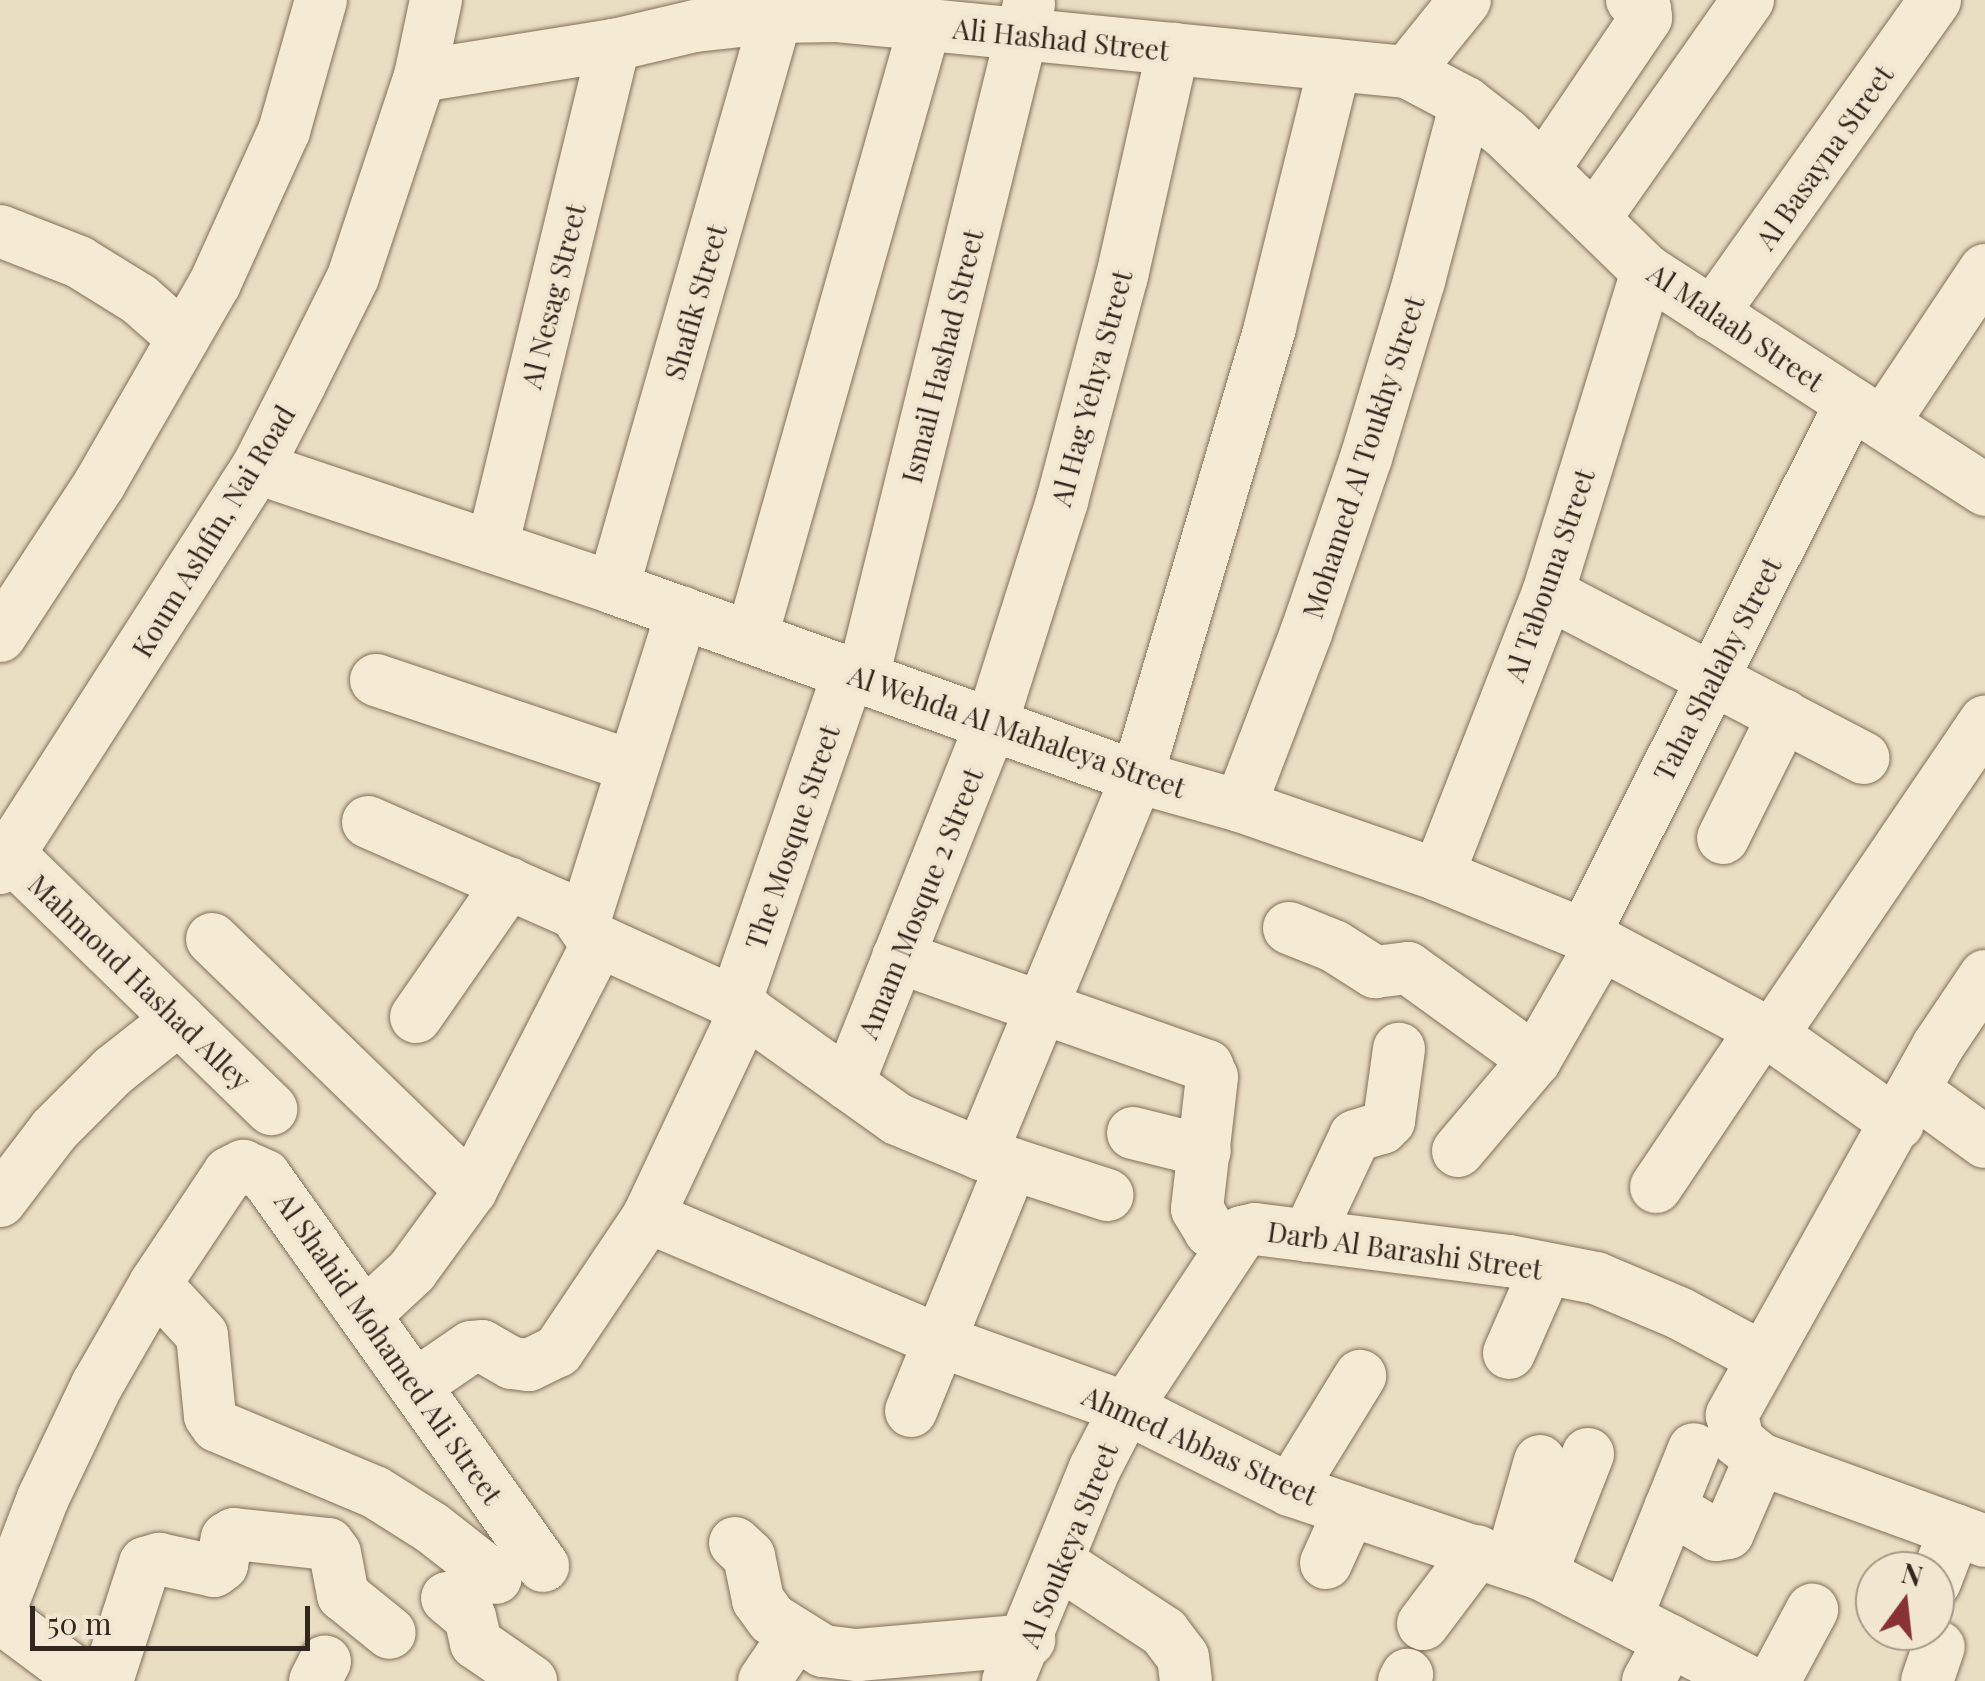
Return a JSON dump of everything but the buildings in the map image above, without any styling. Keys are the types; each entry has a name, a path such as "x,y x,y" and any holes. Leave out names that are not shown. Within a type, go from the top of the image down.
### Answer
{"street":[{"path":"0,636 100,484 215,283 284,131 321,0"},
{"name":"Koum Ashfin, Nai Road","path":"5,861 257,468 352,277 420,76 436,0"},
{"path":"1407,72 1465,0"},
{"path":"1543,170 1646,18 1645,9 1632,0"},
{"path":"1594,219 1748,0"},
{"name":"Al Basayna Street","path":"1712,314 1935,0"},
{"name":"Ali Hashad Street","path":"420,76 622,30 695,26 838,8 925,25 1026,18 1173,49 1407,72"},
{"name":"Shafik Street","path":"613,588 776,17"},
{"name":"Ismail Hashad Street","path":"856,674 1026,18"},
{"path":"752,636 925,25"},
{"name":"Al Nesag Street","path":"492,547 622,30"},
{"name":"Al Hag Yehya Street","path":"992,722 1062,501 1173,49"},
{"path":"911,1411 940,1341 1042,1008 1137,777 1270,326 1335,65"},
{"name":"Al Malaab Street","path":"1407,72 1466,103 1543,170 1647,271 1985,490"},
{"name":"Mohamed Al Toukhy Street","path":"1240,806 1366,458 1420,282 1466,103"},
{"path":"0,230 80,262 138,299 182,338"},
{"name":"Taha Shalaby Street","path":"1458,1151 1536,1060 1713,676 1867,413 1985,270"},
{"name":"Al Tabouna Street","path":"1438,875 1548,593 1647,271"},
{"name":"Al Wehda Al Mahaleya Street","path":"257,468 752,636 1137,777 1240,806 1438,875 1592,940 1907,1108 1985,1142"},
{"path":"1548,593 1713,676 1863,758"},
{"path":"367,1313 412,1270 472,1190 591,933 632,766 682,612"},
{"name":"The Mosque Street","path":"416,1384 471,1346 529,1365 558,1351 648,1217 740,1006 856,674"},
{"path":"376,680 632,766"},
{"path":"1723,838 1784,715"},
{"name":"Amam Mosque 2 Street","path":"848,1084 992,722"},
{"path":"1656,1187 1985,722"},
{"path":"368,822 575,913 591,933 740,1006 897,1118 997,1159 1107,1195"},
{"name":"Mahmoud Hashad Alley","path":"5,861 272,1109"},
{"path":"416,1017 509,883"},
{"path":"1290,928 1334,946 1375,972 1408,968 1536,1060"},
{"path":"212,940 472,1190"},
{"path":"898,958 1207,1066 1212,1077 1198,1209 1210,1231 1232,1241"},
{"path":"1970,1536 1760,1459 1738,1441 1732,1415 1761,1356 1907,1108 1938,1046 1985,976"},
{"path":"0,1201 54,1130 113,1071 179,1019"},
{"path":"1308,1236 1355,1136 1382,1128 1389,1121 1399,1049"},
{"path":"1134,1132 1205,1151"},
{"name":"Al Shahid Mohamed Ali Street","path":"0,1613 43,1498 89,1402 155,1284 229,1173 252,1167 266,1176 416,1384 520,1572 432,1528 375,1492 216,1426 210,1416 202,1336 155,1284"},
{"name":"Ahmed Abbas Street","path":"648,1217 940,1341 1126,1408 1290,1490 1510,1562 1648,1647 1747,1681"},
{"name":"Darb Al Barashi Street","path":"1126,1408 1232,1241 1242,1232 1255,1229 1596,1278 1679,1313 1761,1356"},
{"path":"1508,1353 1546,1269"},
{"path":"1290,1490 1360,1376"},
{"name":"Al Soukeya Street","path":"1026,1667 1095,1468 1126,1408"},
{"path":"1648,1647 1670,1508 1694,1450"},
{"path":"1423,1624 1510,1562 1564,1457"},
{"path":"1670,1508 1716,1536 1728,1533 1760,1459"},
{"path":"1326,1564 1350,1510"},
{"path":"106,1681 146,1563 159,1559 218,1570 231,1534 328,1544 335,1553 343,1595 390,1633"},
{"path":"735,1543 749,1556 758,1600 772,1619 794,1637 823,1651 1026,1667"},
{"path":"1059,1563 1164,1632 1183,1657 1186,1681"},
{"path":"446,1598 470,1617 476,1643 530,1681"},
{"path":"1774,1681 1812,1610"},
{"path":"0,1613 86,1681"},
{"path":"764,1681 794,1637"}]}
